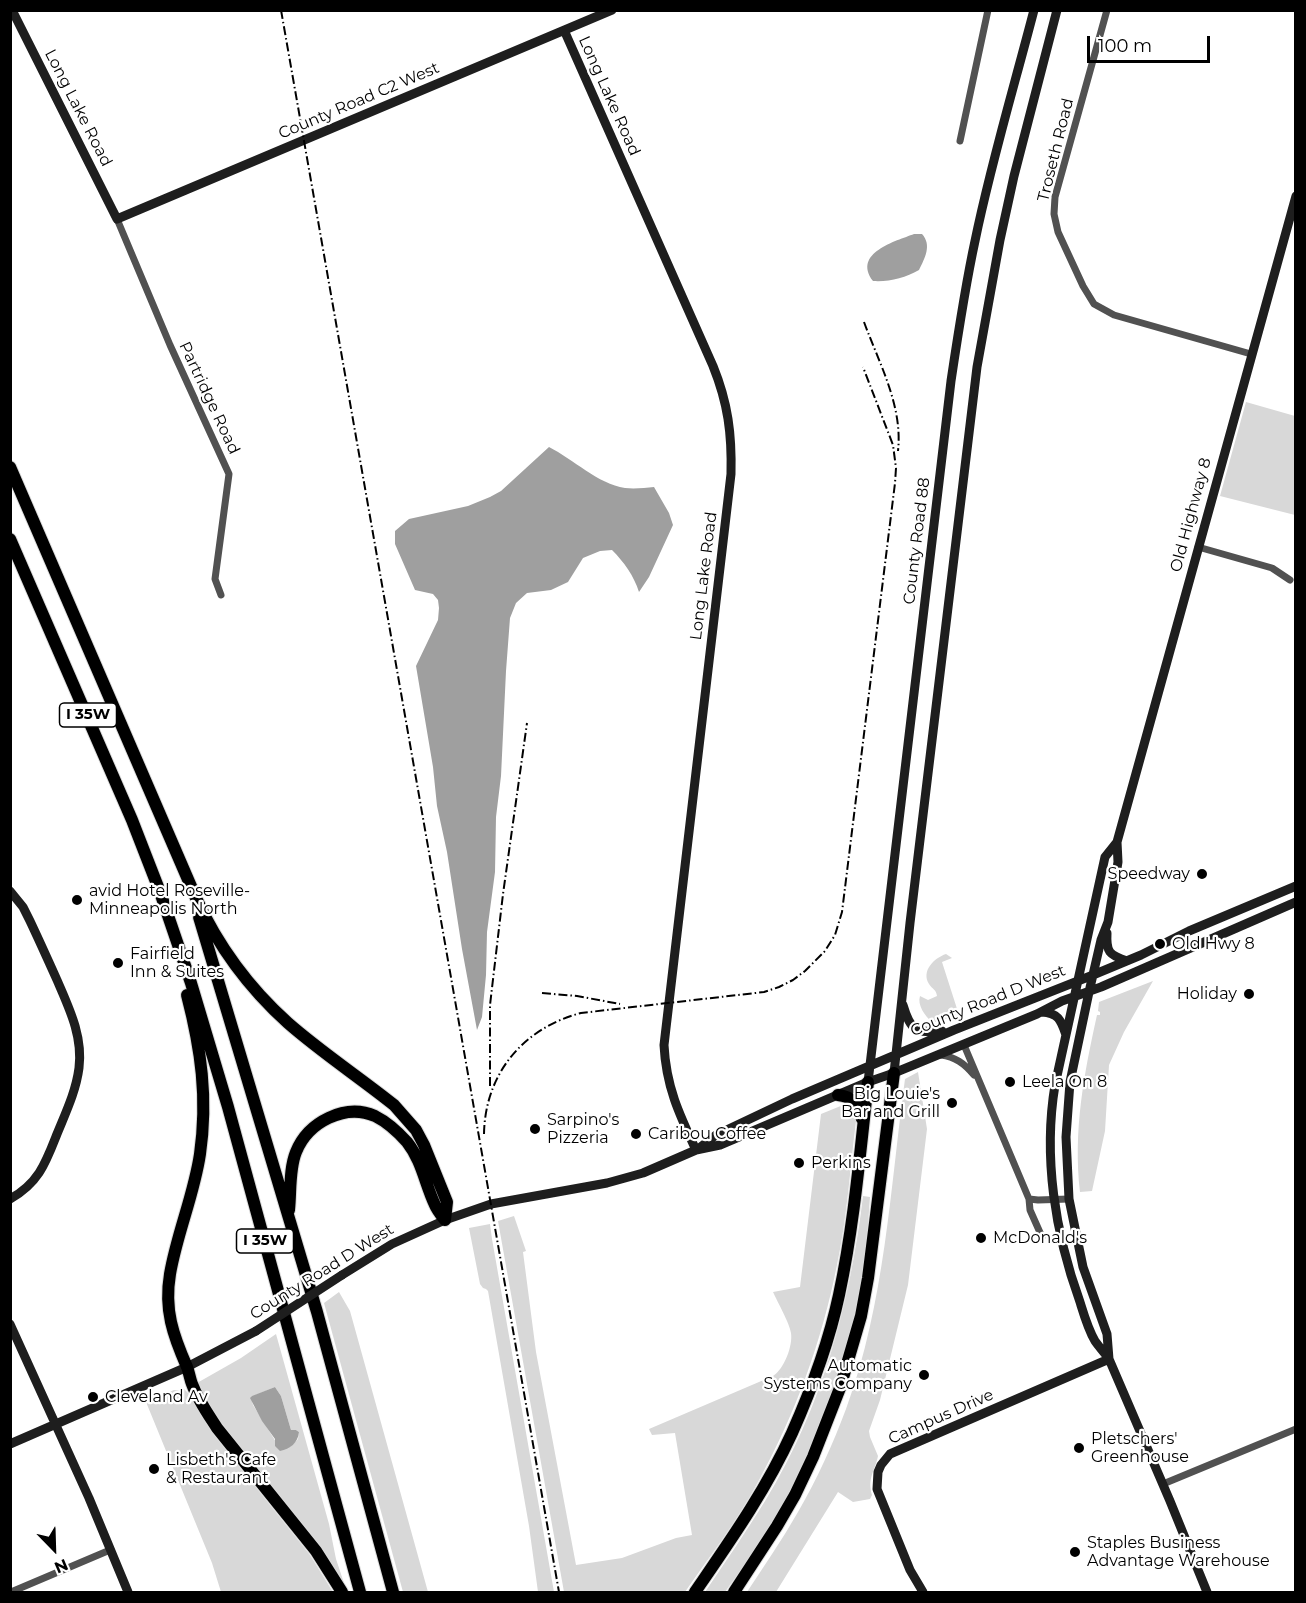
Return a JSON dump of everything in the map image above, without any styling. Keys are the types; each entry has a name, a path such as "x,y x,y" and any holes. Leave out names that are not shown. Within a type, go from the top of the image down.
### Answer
{"highway":[{"name":"I 35W","path":"10,467 188,881 317,1312 393,1593"},
{"name":"I 35W","path":"10,539 114,776 160,892 191,983 228,1107 360,1593"},
{"path":"188,881 216,937 237,969 267,1003 307,1038 394,1105 416,1130 447,1202 445,1220"},
{"path":"160,892 195,1025 203,1078 204,1105 194,1182 173,1259 168,1292 171,1327 204,1408 217,1428 310,1544 342,1593"},
{"path":"734,1593 795,1495 813,1457 852,1351 868,1278 894,1073"},
{"path":"695,1593 757,1500 792,1434 819,1367 839,1295 846,1257 868,1082"},
{"path":"838,1095 849,1097 857,1105 863,1122"},
{"path":"289,1218 293,1159 302,1140 327,1118 358,1113 376,1117 399,1134 409,1145 422,1168 435,1206 445,1220"}],"street":[{"name":"Long Lake Road","path":"12,10 117,219"},
{"name":"County Road C2 West","path":"117,219 612,10"},
{"path":"960,141 988,10"},
{"name":"County Road 88","path":"868,1082 959,324 985,196 1034,10"},
{"path":"894,1073 977,367 995,262 1014,176 1058,10"},
{"name":"Troseth Road","path":"1107,10 1055,197 1054,214 1058,232 1094,304 1114,315 1251,354"},
{"name":"Long Lake Road","path":"564,30 713,366 727,407 730,427 731,474 664,1045 664,1063 672,1095 696,1150"},
{"name":"Old Highway 8","path":"1109,1359 1107,1334 1083,1267 1069,1199 1066,1137 1070,1082 1101,940 1108,922 1118,862 1117,842 1296,196"},
{"name":"Partridge Road","path":"117,219 170,345 229,474 215,579 221,595"},
{"path":"1198,547 1272,568 1290,580"},
{"name":"Old Highway 8","path":"1109,1359 1089,1329 1075,1290 1059,1228 1054,1199 1050,1122 1054,1084 1105,857 1117,842"},
{"name":"County Road D West","path":"696,1150 716,1135 792,1099 954,1030 1127,961 1201,926 1296,886"},
{"path":"10,891 23,907 70,1009 80,1053 76,1083 43,1169 28,1187 10,1199"},
{"name":"County Road D West","path":"10,1444 187,1368 256,1331 392,1244 445,1220 491,1204 607,1183 643,1173 696,1150 720,1145 868,1082 964,1045 1296,902"},
{"path":"1108,922 1107,948 1110,954 1127,961"},
{"path":"902,1002 907,1017 917,1030 928,1033 954,1030"},
{"path":"1037,1014 1052,1013 1062,1022 1066,1035"},
{"path":"964,1045 1029,1199 1029,1210 1042,1237"},
{"path":"938,1054 955,1057 969,1068 979,1081"},
{"path":"1029,1199 1069,1199"},
{"path":"10,1323 89,1498 128,1593"},
{"path":"1109,1359 1207,1593"},
{"name":"Campus Drive","path":"923,1593 910,1570 877,1489 878,1472 886,1458 890,1454 1109,1359"},
{"path":"1163,1484 1296,1429"},
{"path":"11,1593 110,1550"}],"shaded area":[{"path":"914,234 922,234 927,243 919,270 897,279 873,281 868,271 868,263 872,256 888,245"},
{"path":"1246,402 1295,416 1295,515 1220,496"},
{"path":"549,447 615,486 654,487 673,525 649,577 639,592 624,564 612,550 600,551 583,558 568,582 551,590 527,593 516,603 510,618 501,776 496,817 495,872 487,932 482,1017 477,1030 437,806 433,767 416,666 438,620 438,600 433,594 415,590 395,544 395,531 409,519 468,506 501,491"},
{"path":"946,954 952,958 942,962 959,1015 932,1022 922,1010 920,996 928,1000 937,996 929,984 927,974 933,962"},
{"path":"1153,981 1124,1032 1109,1065 1105,1131 1092,1191 1080,1192 1078,1146 1081,1102 1097,1015 1100,1015 1099,1002"},
{"path":"918,1072 927,1129 908,1285 880,1400 869,1431 878,1456 871,1479 872,1495 870,1499 853,1502 838,1492 776,1592 747,1592 805,1500 846,1409 870,1328 878,1287 905,1079"},
{"path":"848,1103 857,1115 843,1229 824,1322 806,1377 784,1431 750,1496 685,1592 564,1592 498,1221 514,1216 526,1251 523,1252 536,1352 576,1565 622,1558 676,1538 692,1535 675,1433 652,1435 649,1429 773,1376 784,1363 791,1344 791,1333 773,1292 800,1287 821,1114"},
{"path":"863,1196 870,1197 863,1274 841,1368 818,1430 791,1489 751,1555 725,1592 705,1592 758,1513 785,1466 818,1392 850,1276"},
{"path":"490,1224 554,1592 538,1592 529,1526 488,1291 480,1284 469,1228"},
{"path":"339,1292 350,1311 428,1592 403,1592 324,1303"},
{"path":"276,1334 329,1524 336,1559 347,1592 217,1421 197,1383 241,1358","holes":["275,1387 281,1396 291,1430 299,1432 298,1439 290,1447 276,1442 253,1405 251,1397"]},
{"path":"275,1387 281,1396 291,1430 299,1432 293,1445 280,1451 275,1446 275,1439 250,1398"},
{"path":"183,1388 193,1399 218,1440 310,1555 333,1592 221,1592 212,1563 146,1402 174,1390 181,1391"}],"railway":[{"path":"281,10 559,1592"},
{"path":"864,322 893,401 899,434 898,451"},
{"path":"484,1134 491,1092 500,1073 525,1042 542,1030 560,1020 581,1013 764,992 793,980 805,971 825,951 835,935 842,912 896,468 893,445 863,367"},
{"path":"490,1086 490,1005 527,723"},
{"path":"542,993 577,996 620,1004"}],"place":[{"name":"Speedway","path":"1202,874"},
{"name":"avid Hotel Roseville- Minneapolis North","path":"77,900"},
{"name":"Old Hwy 8","path":"1160,944"},
{"name":"Fairfield Inn & Suites","path":"118,963"},
{"name":"Holiday","path":"1249,994"},
{"name":"Leela On 8","path":"1010,1082"},
{"name":"Big Louie's Bar and Grill","path":"952,1103"},
{"name":"Sarpino's Pizzeria","path":"535,1129"},
{"name":"Caribou Coffee","path":"636,1134"},
{"name":"Perkins","path":"799,1163"},
{"name":"McDonald's","path":"981,1238"},
{"name":"Automatic Systems Company","path":"924,1375"},
{"name":"Cleveland Av","path":"93,1397"},
{"name":"Pletschers' Greenhouse","path":"1079,1448"},
{"name":"Lisbeth's Cafe & Restaurant","path":"154,1469"},
{"name":"Staples Business Advantage Warehouse","path":"1075,1552"}]}
